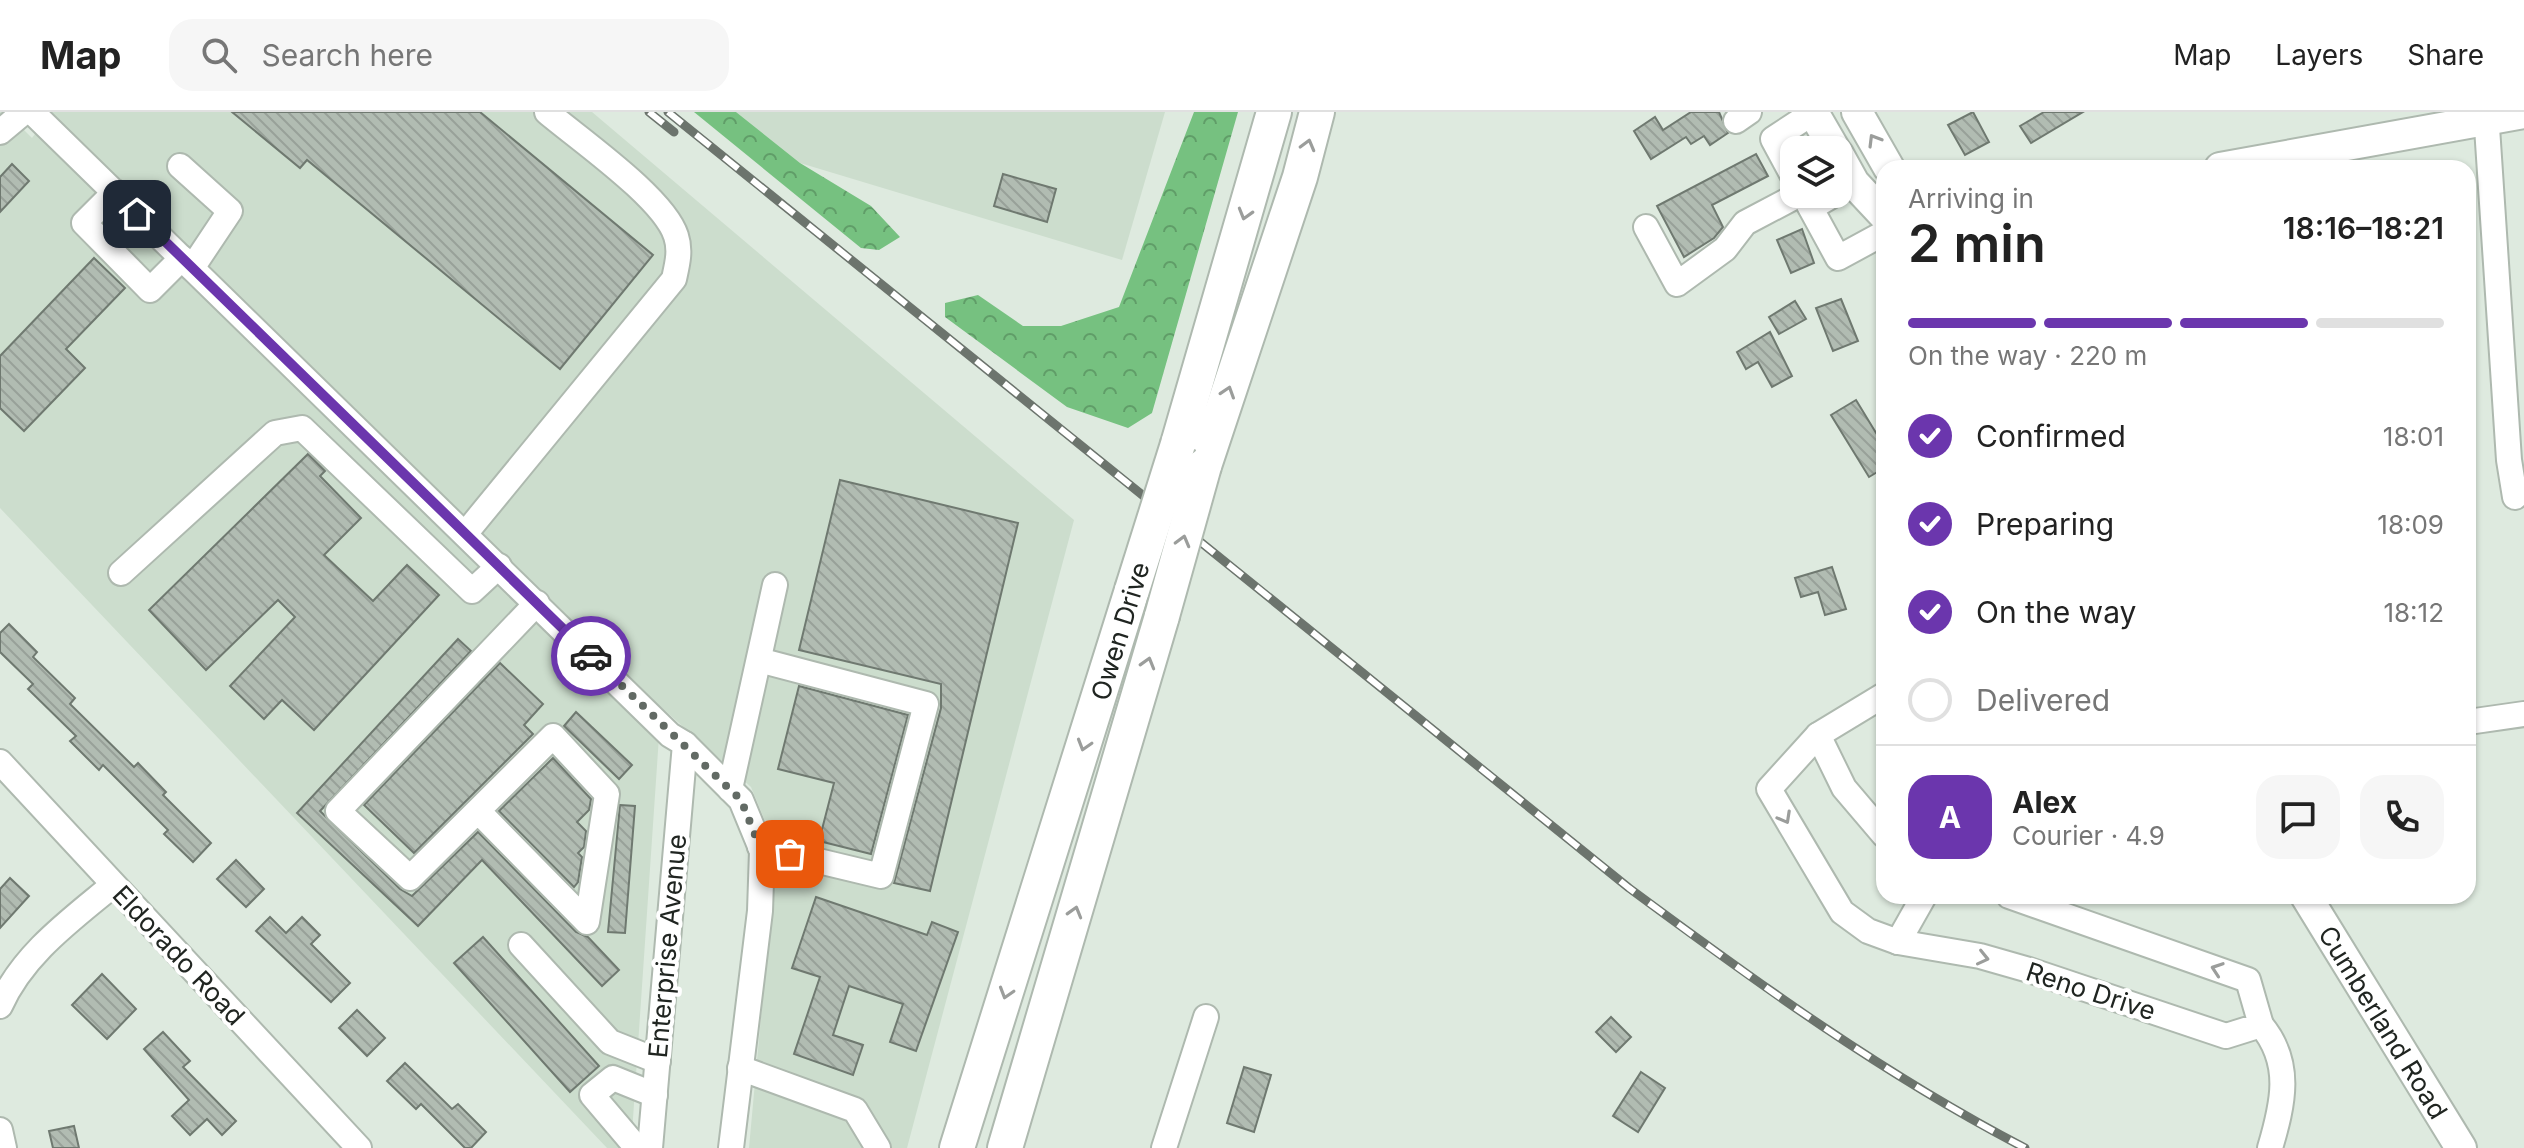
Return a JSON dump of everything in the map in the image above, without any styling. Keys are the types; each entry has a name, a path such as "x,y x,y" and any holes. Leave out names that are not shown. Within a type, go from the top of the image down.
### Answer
{"highway":[{"name":"Owen Drive","path":"958,1147 1178,444 1274,112"},
{"name":"Owen Drive","path":"1005,1148 1204,466 1300,177 1317,112"}],"main road":[{"path":"1814,112 1828,136"},
{"path":"1857,112 1884,160"},
{"path":"2261,160 2486,116 2524,113"},
{"path":"1852,196 1876,210"},
{"name":"Cumberland Road","path":"2311,904 2461,1148"}],"street":[{"path":"0,132 24,112"},
{"path":"32,112 670,735 685,744 741,800 760,847 760,911 731,1148"},
{"path":"465,534 674,279 679,255 676,236 662,210 547,112"},
{"path":"1780,152 1773,139 1814,112"},
{"path":"2486,116 2509,460 2515,497"},
{"path":"115,192 84,223 150,290 187,263 230,211 180,166"},
{"path":"1646,227 1677,284 1725,249 1745,223 1782,208"},
{"path":"1809,208 1838,258 1876,237"},
{"path":"121,573 275,433 302,428 472,591 499,566"},
{"path":"339,463 366,437"},
{"path":"730,789 775,585"},
{"path":"478,811 587,922 607,794 553,736 410,878 338,811 537,603"},
{"path":"759,660 926,704 881,876 760,847"},
{"name":"Reno Drive","path":"1876,700 1818,735 1769,789 1842,912 1868,931 1898,942 2029,970 2226,1036 2261,1025"},
{"path":"2476,721 2524,714"},
{"path":"1818,735 1844,788 1876,826"},
{"name":"Enterprise Avenue","path":"650,1148 685,744"},
{"name":"Eldorado Road","path":"0,762 359,1148"},
{"path":"0,1006 26,963 60,928 113,885"},
{"path":"1898,942 1919,904"},
{"path":"2032,904 2248,980 2261,1025 2273,1039 2284,1075 2281,1112 2270,1148"},
{"path":"521,945 610,1042 658,1061"},
{"path":"1164,1148 1206,1017"},
{"path":"740,1068 855,1110 878,1148"},
{"path":"637,1148 592,1095 613,1078 655,1095"},
{"path":"0,1130 4,1148"}],"shaded area":[{"path":"0,112 6,112 32,138 51,112 592,112 1074,520 907,1148 749,1148 775,864 765,821 751,787 661,707 631,1148 607,1148 0,508"},
{"path":"736,112 1165,112 1122,260 800,163"}],"green space":[{"path":"694,112 736,112 800,163 871,206 900,237 879,250 861,248"},
{"path":"1194,112 1238,112 1152,413 1128,428 1067,407 945,317 945,303 978,295 1023,326 1061,326 1119,307"}],"building":[{"path":"232,112 480,112 653,255 560,369 307,160 300,168"},
{"path":"1691,112 1719,112 1728,133 1710,145 1704,136 1691,144 1686,137 1651,159 1634,131 1655,117 1663,130"},
{"path":"1973,112 1989,142 1965,155 1948,125"},
{"path":"2044,112 2083,112 2031,143 2020,126"},
{"path":"1756,154 1768,176 1712,205 1723,227 1714,238 1684,257 1657,206"},
{"path":"12,164 29,181 0,212 0,177"},
{"path":"1003,174 1056,189 1047,222 994,206"},
{"path":"1802,229 1814,263 1791,273 1777,240"},
{"path":"94,258 125,288 66,349 85,368 24,431 0,408 0,356"},
{"path":"1841,299 1858,341 1833,351 1816,308"},
{"path":"1795,301 1806,319 1779,334 1769,317"},
{"path":"1770,332 1792,376 1772,387 1758,362 1746,369 1737,352"},
{"path":"1856,400 1876,433 1876,473 1869,477 1831,415"},
{"path":"308,454 325,471 320,476 361,518 324,555 373,601 407,565 439,595 314,730 282,700 264,719 230,686 295,617 278,600 206,670 149,610"},
{"path":"840,480 1018,523 930,891 894,883 941,708 941,684 799,650"},
{"path":"1832,567 1846,609 1825,615 1818,592 1801,597 1795,578"},
{"path":"9,624 37,652 33,657 75,698 70,704 134,767 138,763 166,792 163,795 211,843 193,862 164,834 168,830 103,765 99,770 70,741 76,736 28,689 33,684 0,652 0,633"},
{"path":"458,639 471,651 320,811 400,889 412,896 478,832 576,932 588,937 619,970 602,986 482,860 418,926 297,813"},
{"path":"500,663 543,704 524,725 533,734 414,853 364,805"},
{"path":"799,686 908,715 871,854 819,841 834,783 778,769"},
{"path":"576,712 632,765 619,779 564,726"},
{"path":"553,758 591,799 589,810 577,822 586,831 584,847 578,853 582,857 578,882 574,887 499,811"},
{"path":"620,805 635,806 625,933 608,932"},
{"path":"236,860 264,889 246,907 217,879"},
{"path":"10,878 29,896 0,928 0,889"},
{"path":"816,897 927,935 932,922 958,932 916,1051 890,1042 903,1004 849,986 833,1035 863,1045 853,1075 794,1054 820,977 792,968"},
{"path":"270,917 286,933 302,917 320,935 311,944 350,983 331,1002 256,931"},
{"path":"483,937 599,1066 570,1092 454,963"},
{"path":"102,974 136,1009 107,1039 72,1005"},
{"path":"357,1010 385,1038 367,1056 339,1028"},
{"path":"1611,1017 1631,1037 1616,1052 1596,1032"},
{"path":"163,1032 190,1061 183,1067 236,1121 222,1135 207,1119 190,1135 172,1116 189,1100 144,1049"},
{"path":"405,1063 452,1109 458,1104 486,1132 471,1148 465,1148 421,1104 416,1109 387,1081"},
{"path":"1244,1067 1271,1075 1254,1132 1227,1123"},
{"path":"1641,1072 1665,1088 1638,1132 1613,1116"},
{"path":"74,1126 79,1148 53,1148 49,1131"}],"railway":[{"path":"649,112 674,132"},
{"path":"668,112 1629,888 1871,1058 2025,1148"}],"way so far":[{"path":"591,656 741,800 760,847 790,854"}],"route":[{"path":"137,214 591,656"}]}
